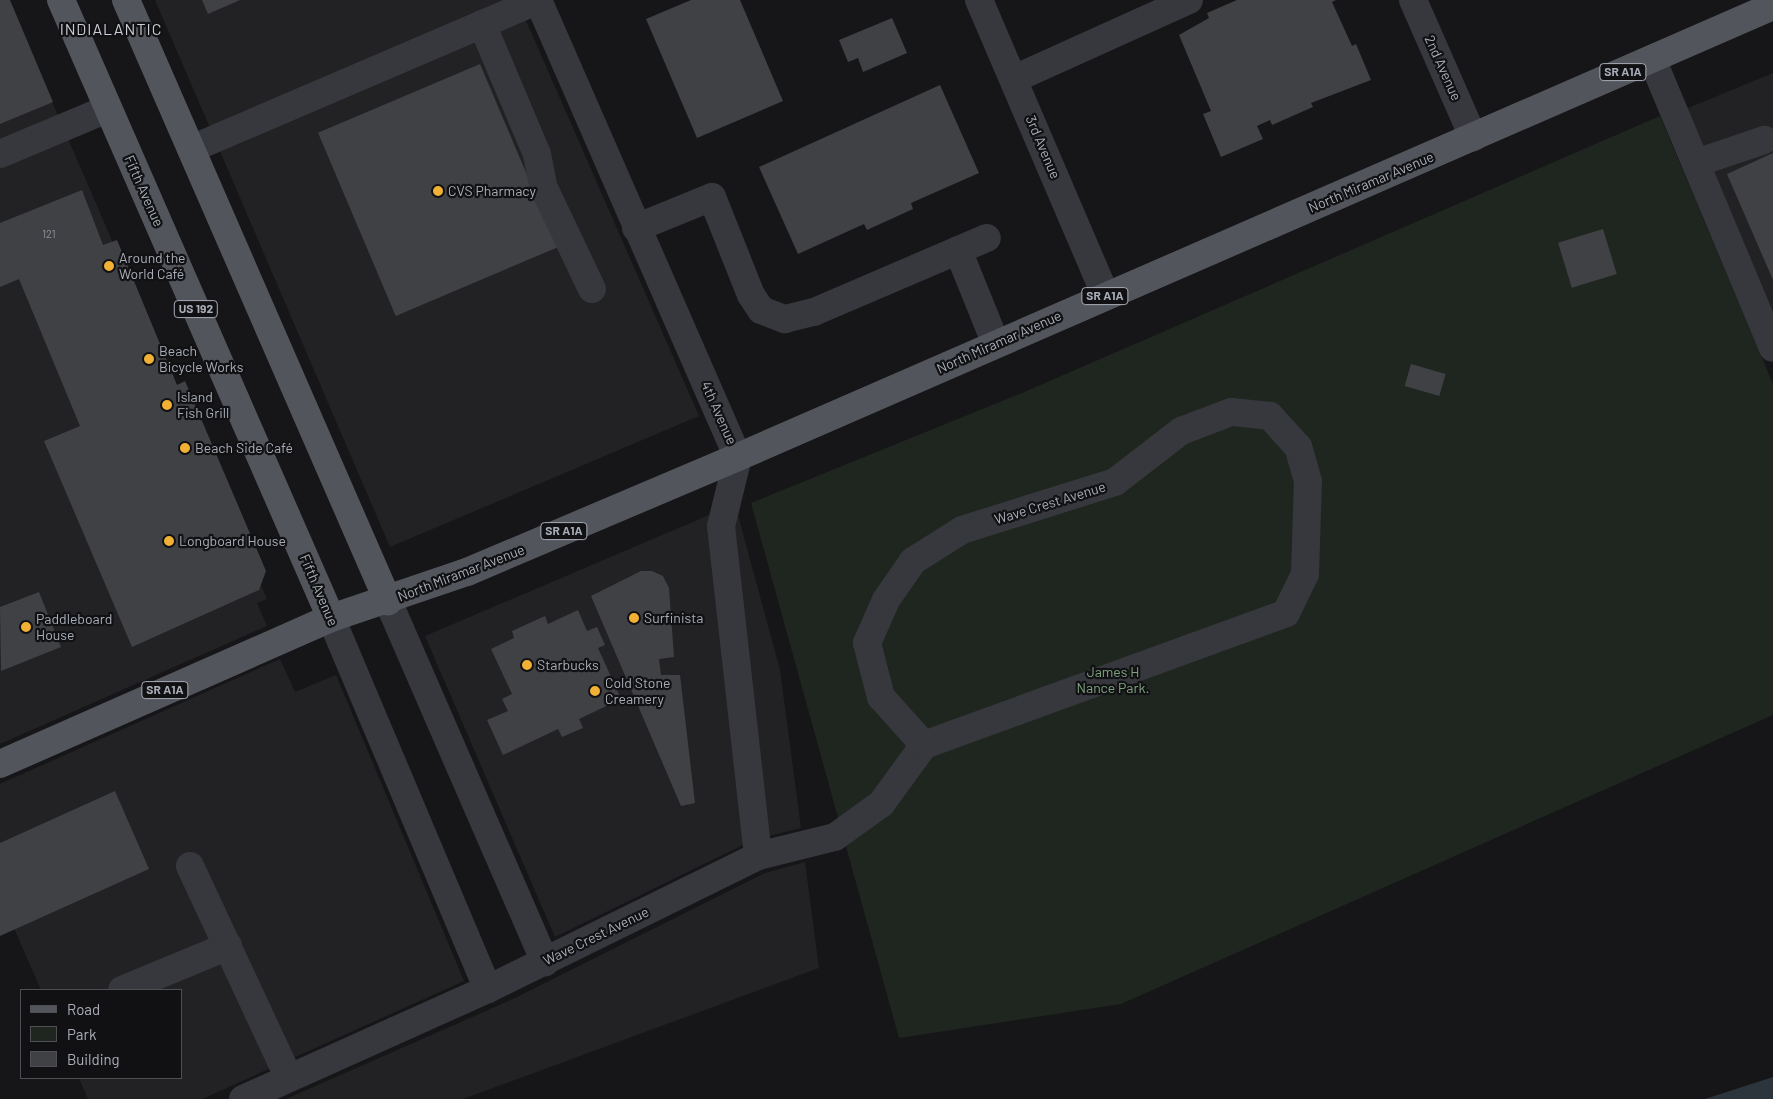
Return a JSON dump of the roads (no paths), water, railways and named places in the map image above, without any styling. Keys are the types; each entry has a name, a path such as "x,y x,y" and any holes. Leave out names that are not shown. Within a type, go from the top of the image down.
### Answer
{"main road":[{"name":"Fifth Avenue","path":"61,0 331,618"},
{"path":"126,0 388,601"},
{"name":"North Miramar Avenue","path":"331,618 388,601 468,572 738,457 1773,6"},
{"name":"SR A1A","path":"0,764 331,618"}],"street":[{"path":"191,149 538,0"},
{"name":"4th Avenue","path":"538,0 636,228 738,457 721,526 758,856"},
{"name":"3rd Avenue","path":"978,0 1106,296"},
{"path":"1014,80 1189,0"},
{"name":"2nd Avenue","path":"1413,0 1473,137"},
{"path":"482,24 537,154 543,186 592,289"},
{"path":"1652,59 1773,348"},
{"path":"0,154 107,109"},
{"path":"1696,164 1764,140"},
{"path":"636,228 712,197 752,295 761,310 785,320 814,312 987,238"},
{"path":"958,250 996,344"},
{"name":"Wave Crest Avenue","path":"243,1099 488,989 758,856 835,836 881,804 924,745 1286,613 1304,574 1308,482 1298,447 1270,416 1231,412 1181,431 1115,482 962,530 913,562 886,600 867,643 881,697 924,745"},
{"path":"388,601 545,962"},
{"name":"Fifth Avenue","path":"331,618 488,989"},
{"path":"190,866 289,1078"},
{"path":"124,989 228,946"}],"place":[{"name":"CVS Pharmacy","path":"438,191"},
{"name":"Around the World Café","path":"109,266"},
{"name":"Beach Bicycle Works","path":"149,359"},
{"name":"Island Fish Grill","path":"167,405"},
{"name":"Beach Side Café","path":"185,448"},
{"name":"Longboard House","path":"169,541"},
{"name":"Surfinista","path":"634,618"},
{"name":"Paddleboard House","path":"26,627"},
{"name":"Starbucks","path":"527,665"},
{"name":"Cold Stone Creamery","path":"595,691"}],"district":[{"name":"INDIALANTIC","path":"111,29"}],"park label":[{"name":"James H Nance Park.","path":"1113,680"}]}
